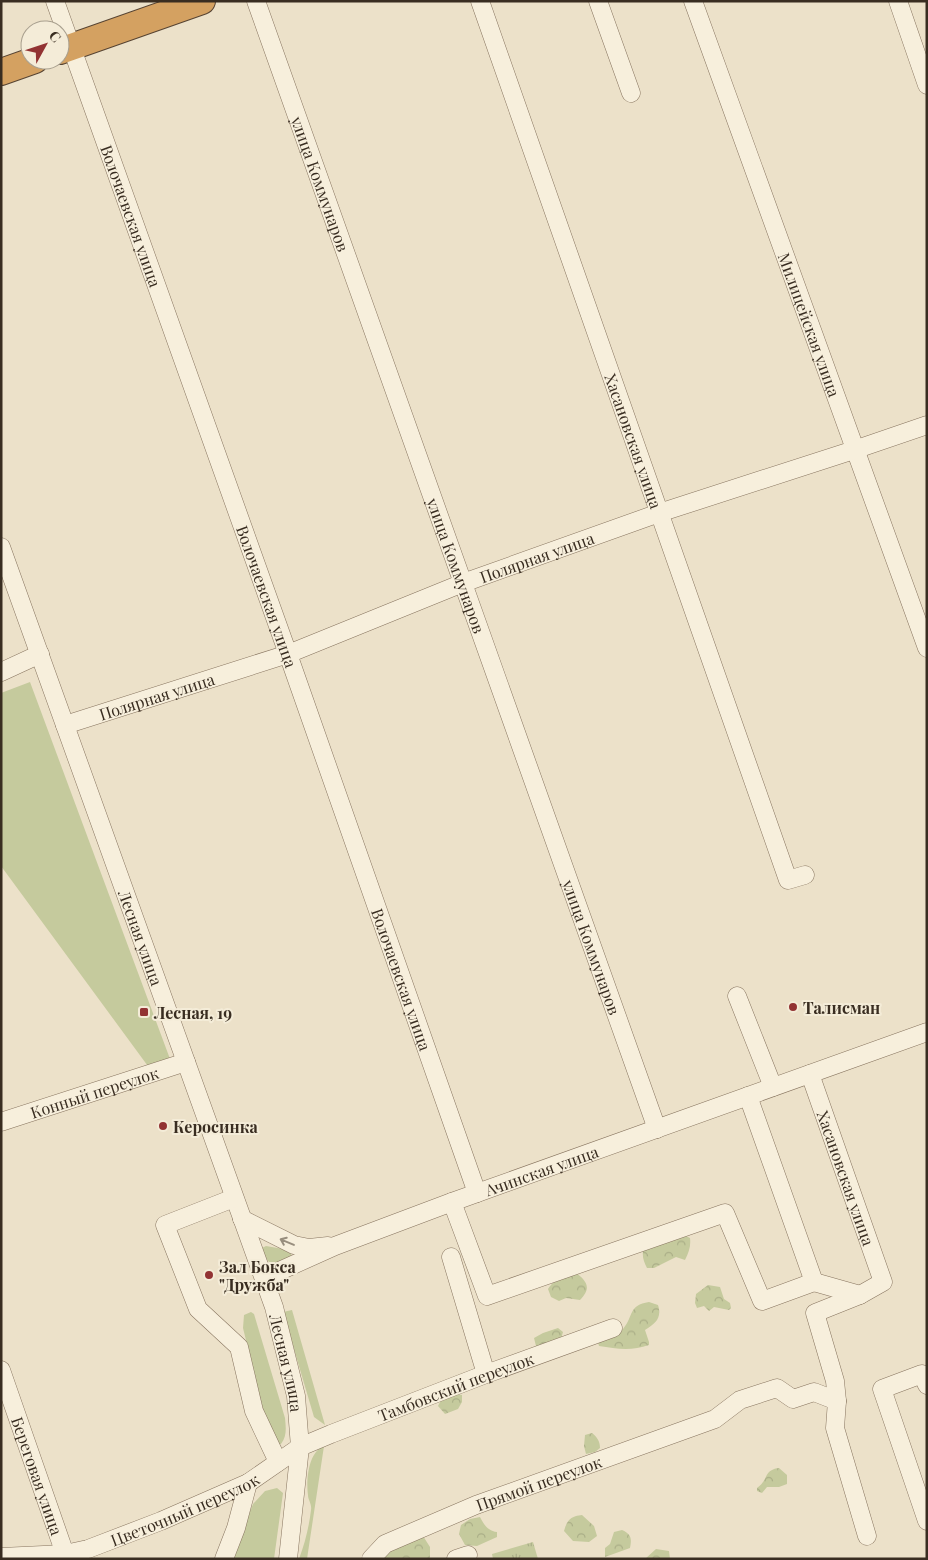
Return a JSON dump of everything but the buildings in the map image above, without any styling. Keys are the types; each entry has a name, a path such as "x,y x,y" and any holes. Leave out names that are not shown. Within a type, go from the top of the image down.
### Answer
{"highway":[{"path":"70,48 202,1"},
{"path":"1,72 20,65"}],"street":[{"name":"Волочаевская улица","path":"55,1 59,20"},
{"name":"улица Коммунаров","path":"256,1 657,1129"},
{"name":"Хасановская улица","path":"480,1 788,880 805,875"},
{"path":"598,1 631,93"},
{"name":"Милицейская улица","path":"693,1 927,648"},
{"path":"898,1 927,85"},
{"name":"Волочаевская улица","path":"70,60 288,654 476,1193"},
{"name":"Полярная улица","path":"65,725 288,654 463,583 659,513 927,425"},
{"name":"Лесная улица","path":"1,547 279,1324 296,1396 300,1447 288,1559"},
{"path":"1,672 40,654"},
{"path":"737,996 773,1087"},
{"name":"Ачинская улица","path":"264,1278 335,1246 476,1193 927,1032"},
{"name":"Конный переулок","path":"1,1122 186,1062"},
{"name":"Хасановская улица","path":"810,1074 883,1282 860,1295"},
{"path":"748,1096 814,1282"},
{"path":"234,1198 165,1224 198,1309 239,1347 254,1411 278,1462"},
{"path":"452,1202 487,1296"},
{"path":"466,1304 725,1213 762,1301 814,1282 860,1295"},
{"name":"Ачинская улица","path":"242,1219 294,1245 309,1248 335,1246"},
{"path":"451,1257 486,1374"},
{"path":"860,1295 814,1313 835,1381 837,1401 835,1428 867,1536"},
{"name":"Тамбовский переулок","path":"300,1447 372,1417 613,1328"},
{"name":"Береговая улица","path":"1,1370 65,1554"},
{"path":"925,1380 882,1389 927,1521"},
{"name":"Прямой переулок","path":"371,1559 385,1544 476,1505 715,1419 740,1400 777,1388 794,1399 814,1392 837,1401"},
{"name":"Цветочный переулок","path":"1,1557 65,1554 88,1549 161,1521 248,1483 300,1447"},
{"path":"224,1559 236,1528 248,1483"}],"green space":[{"path":"30,682 173,1067 153,1073 1,866 1,693"},
{"path":"682,1234 690,1238 685,1260 676,1257 654,1268 647,1268 643,1257 645,1245"},
{"path":"266,1246 289,1250 292,1256 273,1264 270,1263 262,1248"},
{"path":"575,1272 585,1282 587,1288 584,1296 580,1300 566,1298 559,1301 551,1297 548,1289 554,1282 562,1275"},
{"path":"708,1285 720,1287 724,1299 730,1303 731,1308 729,1310 714,1307 709,1311 704,1306 697,1308 695,1303 696,1294"},
{"path":"649,1302 658,1305 659,1317 645,1330 649,1345 624,1349 599,1346 598,1342 623,1329 634,1308 642,1303"},
{"path":"292,1310 325,1425 314,1417 283,1312"},
{"path":"251,1312 254,1314 285,1418 286,1429 281,1444 274,1445 269,1434 243,1328 244,1315"},
{"path":"558,1328 563,1332 561,1339 543,1348 536,1346 534,1338"},
{"path":"452,1393 462,1395 462,1402 458,1409 445,1414 438,1406 442,1398"},
{"path":"592,1433 598,1439 600,1448 595,1452 586,1454 584,1446 585,1435"},
{"path":"324,1446 307,1559 299,1559 311,1510 307,1489 309,1467 314,1454"},
{"path":"779,1468 787,1475 787,1484 779,1487 767,1487 762,1493 757,1491 757,1488 768,1473"},
{"path":"277,1488 283,1493 274,1559 230,1559 253,1504 265,1491"},
{"path":"582,1515 594,1526 597,1536 589,1542 573,1541 564,1531 570,1519"},
{"path":"480,1517 487,1527 497,1532 497,1537 477,1546 465,1545 459,1534 461,1525 470,1519"},
{"path":"622,1530 630,1537 630,1548 605,1557 605,1548 610,1544 614,1532"},
{"path":"423,1536 430,1547 430,1559 378,1559 383,1553"},
{"path":"533,1542 538,1559 493,1559 492,1554"},
{"path":"656,1549 669,1551 670,1559 645,1559"}],"place":[{"name":"Талисман","path":"793,1007"},
{"name":"Лесная, 19","path":"144,1012"},
{"name":"Керосинка","path":"163,1126"},
{"name":"Зал Бокса \"Дружба\"","path":"209,1275"}]}
